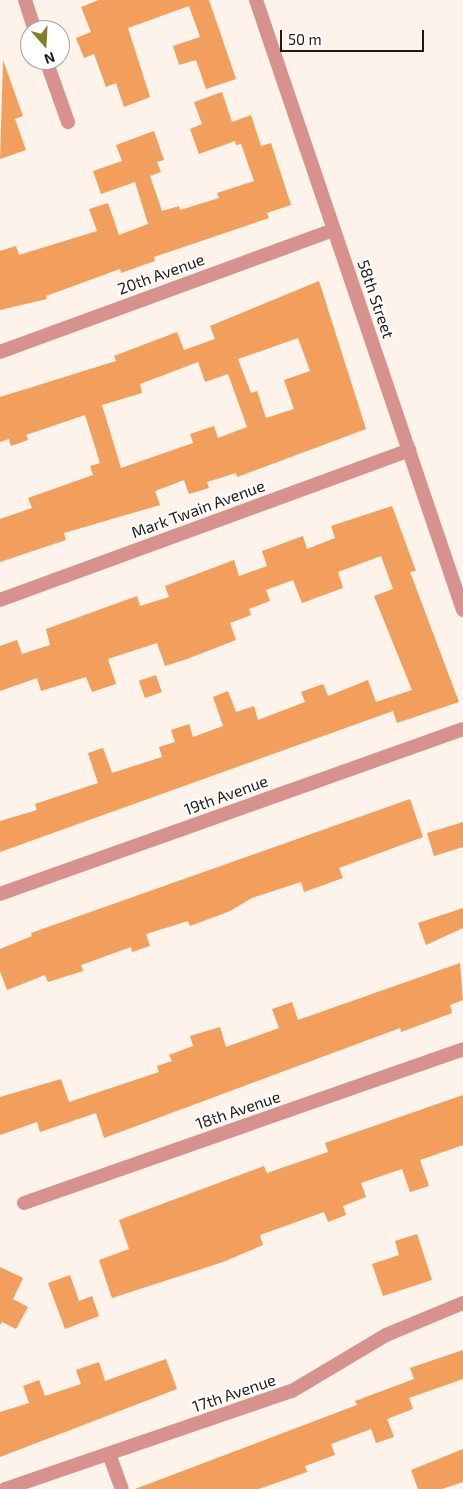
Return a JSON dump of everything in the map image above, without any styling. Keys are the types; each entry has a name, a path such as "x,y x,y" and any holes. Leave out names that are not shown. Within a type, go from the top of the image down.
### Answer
{"street":[{"path":"25,0 32,20"},
{"name":"58th Street","path":"256,0 463,610"},
{"path":"50,70 68,122"},
{"name":"20th Avenue","path":"0,352 333,230"},
{"name":"Mark Twain Avenue","path":"0,600 409,450"},
{"name":"19th Avenue","path":"0,894 463,729"},
{"name":"18th Avenue","path":"24,1203 463,1049"},
{"name":"17th Avenue","path":"5,1489 292,1391 386,1335 463,1303"},
{"path":"109,1454 122,1489"}],"building":[{"path":"99,0 209,0 236,79 206,89 196,60 179,65 173,46 200,37 189,6 128,28 150,97 124,107 116,83 106,87 94,54 84,58 76,38 91,32 81,7"},
{"path":"3,60 23,116 15,119 26,150 0,159"},
{"path":"222,92 232,122 251,115 261,146 271,143 291,205 267,213 269,218 154,257 155,261 121,273 120,269 46,296 47,299 0,310 0,251 16,246 19,255 97,231 89,209 108,203 119,235 148,224 135,182 101,194 93,171 122,161 116,145 154,131 164,160 157,162 161,172 150,176 162,211 179,206 180,210 219,198 217,193 254,181 241,144 236,145 235,141 199,154 190,129 202,124 194,102"},
{"path":"319,281 366,429 237,477 236,473 207,482 209,488 189,494 184,480 155,491 160,505 64,533 66,540 0,562 0,519 32,508 28,498 93,475 90,466 100,463 85,415 26,435 28,440 11,446 9,439 0,442 0,397 116,361 114,356 177,332 184,350 215,339 210,326","holes":["298,338 310,371 284,380 294,409 266,418 257,391 251,393 238,359","198,362 205,382 228,374 247,427 218,438 214,426 190,434 193,443 121,468 102,405 142,393 140,384"]},
{"path":"392,506 416,571 410,572 459,702 397,723 393,711 0,852 0,821 37,810 35,804 98,783 88,753 103,748 112,773 162,757 159,747 175,742 171,730 189,724 193,737 223,726 213,697 228,691 236,712 254,706 258,720 305,702 301,692 323,684 328,696 368,680 376,702 412,690 374,596 393,589 381,556 338,572 343,588 302,603 293,580 266,590 270,601 249,609 251,615 230,623 236,640 187,659 165,666 157,643 108,659 116,684 92,692 86,677 41,691 37,678 0,691 0,646 17,640 22,654 50,645 46,629 137,596 140,606 169,597 165,586 234,560 239,576 267,566 262,551 303,536 307,549 335,538 331,526"},
{"path":"156,675 162,692 145,698 139,681"},
{"path":"410,799 423,837 339,868 343,878 304,892 301,882 252,898 230,911 190,926 188,921 146,934 150,946 132,952 131,947 81,965 83,971 48,982 45,975 7,990 0,971 0,949 32,936 31,933"},
{"path":"463,822 463,847 434,856 427,833"},
{"path":"463,908 463,928 426,945 418,923"},
{"path":"460,963 463,1000 450,1005 452,1013 401,1032 400,1028 104,1138 96,1113 40,1132 37,1122 0,1135 0,1097 61,1079 69,1102 159,1072 157,1066 172,1061 169,1055 193,1046 190,1036 220,1027 226,1047 279,1028 272,1009 292,1002 298,1020"},
{"path":"463,1095 463,1145 420,1160 429,1186 410,1192 402,1169 361,1183 366,1197 343,1206 346,1215 328,1222 324,1212 260,1235 263,1245 223,1262 112,1298 99,1260 129,1249 119,1220 264,1166 267,1173 328,1152 325,1143"},
{"path":"417,1234 432,1280 383,1296 372,1264 399,1255 395,1241"},
{"path":"0,1267 23,1278 13,1299 28,1307 16,1329 2,1322 0,1325"},
{"path":"70,1275 79,1301 92,1296 99,1316 65,1329 48,1283"},
{"path":"463,1350 463,1379 409,1398 413,1409 387,1419 394,1437 376,1443 371,1429 331,1444 335,1455 305,1466 307,1472 259,1489 135,1489 357,1405 355,1401 414,1379 410,1368"},
{"path":"166,1359 177,1389 0,1457 0,1412 29,1403 23,1386 39,1380 45,1396 81,1384 76,1370 99,1362 105,1381"},
{"path":"463,1449 463,1482 442,1489 418,1489 411,1470"}]}
